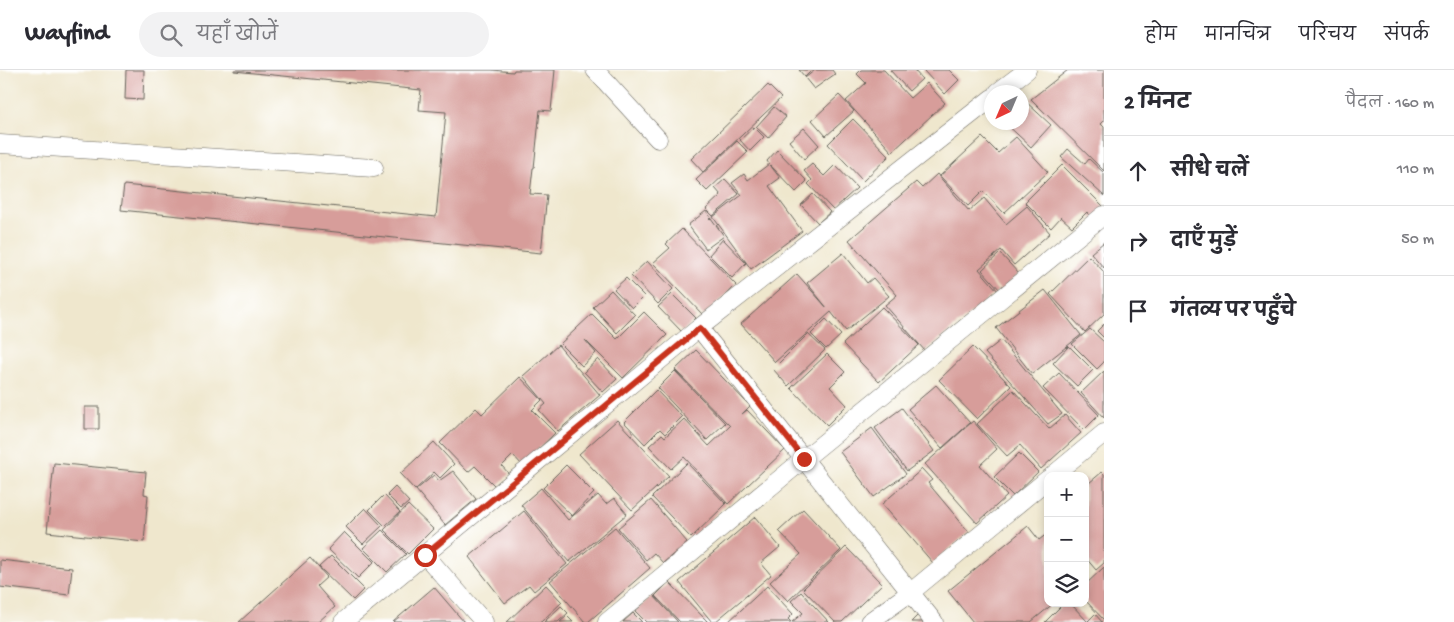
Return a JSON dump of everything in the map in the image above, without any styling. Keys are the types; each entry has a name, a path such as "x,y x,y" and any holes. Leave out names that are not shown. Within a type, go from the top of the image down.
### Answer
{"street":[{"path":"595,70 658,139"},
{"path":"1007,85 1027,70"},
{"path":"343,622 700,328 984,104"},
{"path":"0,144 374,168"},
{"path":"607,622 1104,215"},
{"path":"700,328 934,622"},
{"path":"1057,472 1104,433"},
{"path":"869,622 911,592 1044,482"},
{"path":"425,555 484,622"}],"building":[{"path":"126,70 144,70 143,100 125,99"},
{"path":"234,70 492,70 513,72 514,70 555,70 551,111 540,110 530,194 547,195 541,253 121,210 124,185 436,217 446,112 419,110 421,90"},
{"path":"799,70 812,70 805,77"},
{"path":"815,70 832,70 835,74 814,89 805,78"},
{"path":"861,70 884,70 910,98 927,83 945,103 892,152 846,101 866,83 857,74"},
{"path":"890,70 914,70 922,79 909,91"},
{"path":"923,70 949,70 959,80 945,94"},
{"path":"1068,70 1104,70 1104,121 1101,124 1104,127 1104,171 1031,99"},
{"path":"768,85 781,98 703,172 691,159"},
{"path":"839,95 854,111 826,136 812,120"},
{"path":"1029,105 1051,125 1031,147 1013,130 1029,130"},
{"path":"774,107 786,117 768,138 756,127"},
{"path":"853,119 889,156 863,181 828,144"},
{"path":"754,127 764,137 750,151 740,140"},
{"path":"804,128 819,145 804,159 789,141"},
{"path":"982,137 998,153 1016,137 1048,172 1004,213 983,191 968,206 940,176"},
{"path":"737,141 748,152 707,191 696,180"},
{"path":"1068,149 1085,164 1089,159 1104,173 1104,196 1061,157"},
{"path":"777,150 807,181 796,192 770,165 780,178 769,186 802,231 751,269 713,217 742,195 732,183 744,174 748,180 769,164 767,161"},
{"path":"812,164 824,176 835,165 857,188 833,210 808,184 812,180 804,171"},
{"path":"1062,165 1104,207 1093,219 1087,212 1072,227 1061,217 1051,228 1025,202"},
{"path":"937,174 969,211 984,198 1006,224 1027,206 1050,233 1014,265 1001,250 979,269 998,291 925,351 885,305 897,295 849,240 916,182 922,188"},
{"path":"725,179 739,194 713,216 706,209 721,195 715,188"},
{"path":"813,194 830,212 818,223 801,205"},
{"path":"706,211 724,236 706,249 688,225"},
{"path":"682,229 736,285 704,316 653,263 670,248 666,244"},
{"path":"723,239 746,263 732,278 709,255"},
{"path":"1104,242 1104,268 1091,253"},
{"path":"843,253 867,283 873,278 889,296 846,331 831,312 775,362 741,324 797,274 827,308 807,283"},
{"path":"1000,253 1019,274 1001,291 982,270"},
{"path":"1089,256 1104,272 1104,314 1085,332 1050,294"},
{"path":"647,261 673,289 658,304 631,276"},
{"path":"626,278 644,296 632,308 614,289"},
{"path":"611,290 635,315 617,333 593,307"},
{"path":"1045,290 1081,335 1032,374 996,328"},
{"path":"672,294 696,318 682,332 658,307"},
{"path":"882,307 919,345 879,382 843,344"},
{"path":"644,312 667,335 623,378 585,340 596,353 582,366 560,344 592,314 617,339"},
{"path":"826,319 841,335 826,349 811,334"},
{"path":"1104,324 1104,338 1097,331"},
{"path":"1090,329 1104,342 1104,362 1097,369 1072,344"},
{"path":"808,334 825,350 788,386 773,369"},
{"path":"1001,340 1062,414 1048,424 985,353"},
{"path":"558,345 600,395 558,431 539,410 546,404 523,376"},
{"path":"1069,346 1093,370 1077,386 1053,363"},
{"path":"973,347 1011,386 977,419 939,380"},
{"path":"696,350 750,406 742,414 747,410 785,450 728,504 684,457 671,469 649,446 662,434 665,437 684,419 709,446 730,426 675,370"},
{"path":"827,354 845,372 830,387 847,405 827,425 791,388"},
{"path":"598,359 617,379 603,392 584,372"},
{"path":"675,371 725,423 707,440 658,388"},
{"path":"1104,371 1104,418 1081,393"},
{"path":"1059,373 1099,415 1084,430 1043,388"},
{"path":"520,377 542,400 532,410 555,433 522,465 513,455 502,466 509,474 496,487 475,466 468,472 440,443 476,408 482,414"},
{"path":"936,385 970,423 942,448 908,409"},
{"path":"656,390 682,417 665,434 660,429 645,444 624,422"},
{"path":"1013,390 1049,429 1065,415 1081,433 1041,469 1020,445 1007,456 977,424"},
{"path":"85,407 99,407 99,429 85,429"},
{"path":"902,408 934,451 907,471 875,428"},
{"path":"617,420 669,476 632,510 579,454"},
{"path":"973,421 997,449 980,465 1007,496 977,523 925,464"},
{"path":"872,428 906,474 874,497 840,452"},
{"path":"434,442 454,464 440,478 434,472 415,490 400,474"},
{"path":"1019,453 1038,472 1013,496 994,477"},
{"path":"54,463 146,472 144,494 148,495 144,542 47,532"},
{"path":"687,463 726,504 691,538 652,497"},
{"path":"566,465 594,493 572,516 543,488"},
{"path":"922,469 932,480 928,483 969,532 933,563 882,504"},
{"path":"453,471 476,499 445,525 416,490 434,475 439,481"},
{"path":"1102,472 1104,474 1104,563 1096,570 1089,562 1089,483"},
{"path":"395,487 409,502 401,509 387,495"},
{"path":"541,488 568,520 598,495 606,504 614,498 627,514 569,562 521,505"},
{"path":"384,495 400,512 385,526 369,510"},
{"path":"651,500 687,542 663,563 654,553 646,560 618,528"},
{"path":"408,505 433,529 408,554 384,530"},
{"path":"365,508 382,526 363,544 346,527"},
{"path":"803,509 841,550 788,601 770,582 801,554 779,531"},
{"path":"524,511 567,564 534,591 529,585 505,603 469,557"},
{"path":"755,517 780,547 761,563 771,575 715,622 712,622 679,582"},
{"path":"1028,526 1039,540 1044,536 1044,607 1049,607 1031,622 973,622 948,591"},
{"path":"615,527 650,568 588,622 585,622 550,581"},
{"path":"382,530 406,554 387,572 363,548"},
{"path":"344,532 374,562 358,578 328,549"},
{"path":"846,547 882,584 842,622 835,622 803,589"},
{"path":"331,556 364,589 353,600 319,567"},
{"path":"310,558 327,577 317,586 335,607 318,622 239,622"},
{"path":"0,560 72,568 69,595 0,587"},
{"path":"1104,567 1104,620 1089,604 1089,581"},
{"path":"669,582 708,622 680,622 655,596"},
{"path":"546,585 562,602 541,622 507,622"},
{"path":"767,586 793,614 788,619 791,622 728,622"},
{"path":"434,587 464,622 393,622"},
{"path":"801,592 829,622 792,622 803,613 791,601"},
{"path":"653,595 678,622 646,622 635,611"},
{"path":"561,606 568,613 558,622 544,622"},
{"path":"1060,607 1074,607 1088,622 1045,622"},
{"path":"633,613 642,622 623,622"},
{"path":"1095,614 1102,622 1088,621"},
{"path":"918,615 924,622 911,622"},
{"path":"567,616 573,622 560,622"}],"route":[{"path":"425,555 700,328 804,459"}]}
